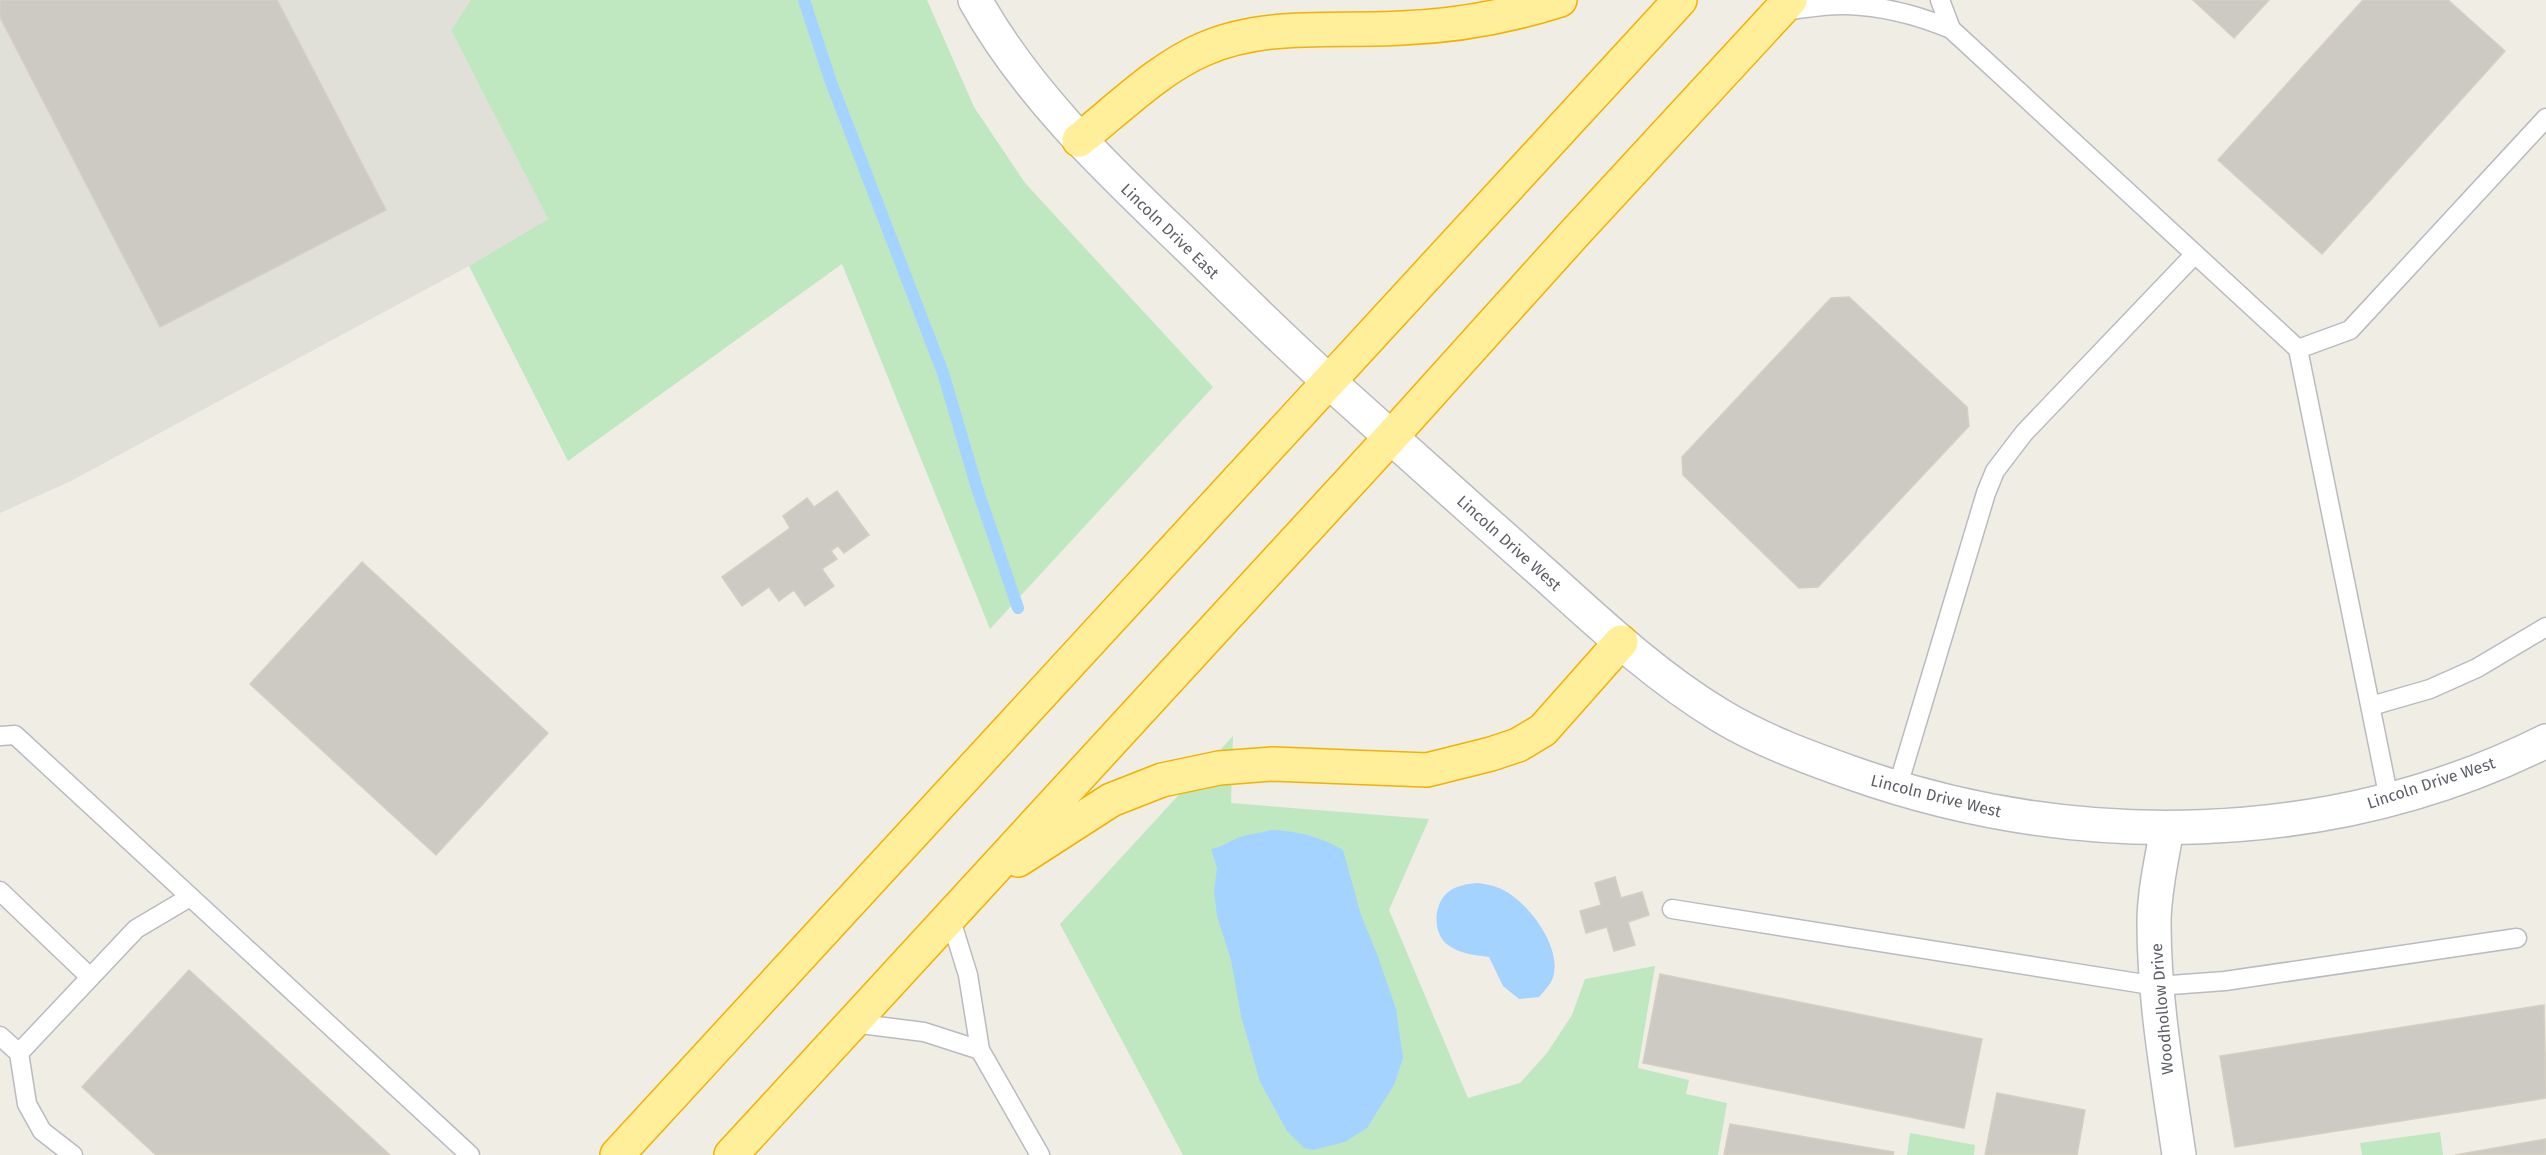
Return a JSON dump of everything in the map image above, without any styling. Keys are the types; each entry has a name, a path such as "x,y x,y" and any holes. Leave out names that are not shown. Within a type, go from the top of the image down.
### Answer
{"highway":[{"path":"1078,140 1167,70 1203,49 1243,35 1404,28 1480,19 1560,0"},
{"path":"617,1155 1562,131 1680,0"},
{"path":"731,1155 1391,438 1784,5"},
{"path":"981,884 1111,800 1162,780 1219,768 1273,765 1427,770 1518,745 1543,730 1556,718 1621,642"}],"street":[{"name":"Lincoln Drive East","path":"975,0 1017,62 1078,140 1243,302 1391,438"},
{"name":"Lincoln Drive West","path":"1391,438 1621,642 1692,697 1756,735 1824,763 1897,789 1973,808 2050,822 2131,829 2211,827 2356,808 2454,779 2546,741"},
{"name":"Woodhollow Drive","path":"2168,828 2157,885 2154,922 2157,986 2179,1155"}],"lane":[{"path":"1940,0 1951,29"},
{"path":"1784,5 1874,6 1922,17 1951,29 2298,349 2389,799"},
{"path":"2298,349 2350,330 2546,118"},
{"path":"1897,789 1986,493 1995,471 2025,433 2195,254"},
{"path":"2371,706 2430,689 2477,668 2546,627"},
{"path":"0,736 15,735 470,1155"},
{"path":"0,891 90,977"},
{"path":"19,1053 135,929 190,897"},
{"path":"1672,909 2157,986 2225,981 2517,938"},
{"path":"950,917 968,975 980,1050 1040,1155"},
{"path":"853,1023 924,1032 980,1050"},
{"path":"0,1036 19,1053 27,1104 42,1131 73,1155"}],"shaded area":[{"path":"0,0 471,0 451,30 548,219 469,266 71,481 0,513"}],"green space":[{"path":"471,0 927,0 974,107 1025,183 1213,387 990,629 842,264 568,461 469,266 548,219 451,30"},
{"path":"1233,736 1231,803 1429,819 1389,910 1468,1098 1520,1083 1547,1053 1572,1015 1585,979 1655,966 1638,1068 1689,1080 1686,1094 1727,1103 1718,1155 1183,1155 1060,924"},
{"path":"2440,1132 2443,1155 2362,1155 2360,1143"},
{"path":"1910,1133 1975,1145 1974,1155 1907,1155"}],"water":[{"path":"1272,830 1309,836 1343,850 1361,915 1396,1009 1403,1058 1394,1085 1367,1128 1345,1142 1313,1150 1304,1148 1287,1131 1260,1082 1241,1016 1231,960 1217,916 1214,891 1217,868 1211,849 1242,836"},
{"path":"1477,883 1496,887 1510,894 1521,903 1542,928 1554,956 1555,970 1551,982 1539,997 1519,999 1503,986 1489,957 1468,954 1448,945 1443,940 1436,920 1442,899 1456,887"}],"building":[{"path":"0,0 277,0 386,210 160,327 0,17"},
{"path":"2193,0 2269,0 2234,38"},
{"path":"2363,0 2448,0 2505,51 2322,254 2218,160"},
{"path":"1849,297 1967,407 1969,426 1818,587 1799,588 1683,475 1682,457 1831,298"},
{"path":"837,491 869,535 844,553 838,546 831,551 837,559 822,569 834,586 805,606 794,590 779,601 769,587 742,606 722,577 790,528 783,516 807,498 814,507"},
{"path":"362,562 548,733 436,855 250,684"},
{"path":"1615,877 1621,898 1642,892 1649,915 1628,922 1635,945 1614,951 1607,927 1586,933 1580,911 1601,905 1595,883"},
{"path":"189,970 390,1155 156,1155 82,1087"},
{"path":"1660,974 1982,1039 1964,1128 1643,1063"},
{"path":"2544,1005 2546,1098 2235,1147 2220,1056"},
{"path":"1997,1093 2085,1110 2077,1155 1985,1155"},
{"path":"1730,1124 1894,1152 1893,1155 1724,1155"},
{"path":"2546,1139 2546,1155 2455,1155"}],"waterway":[{"path":"804,0 831,82 943,373 977,488 1018,608"}]}
